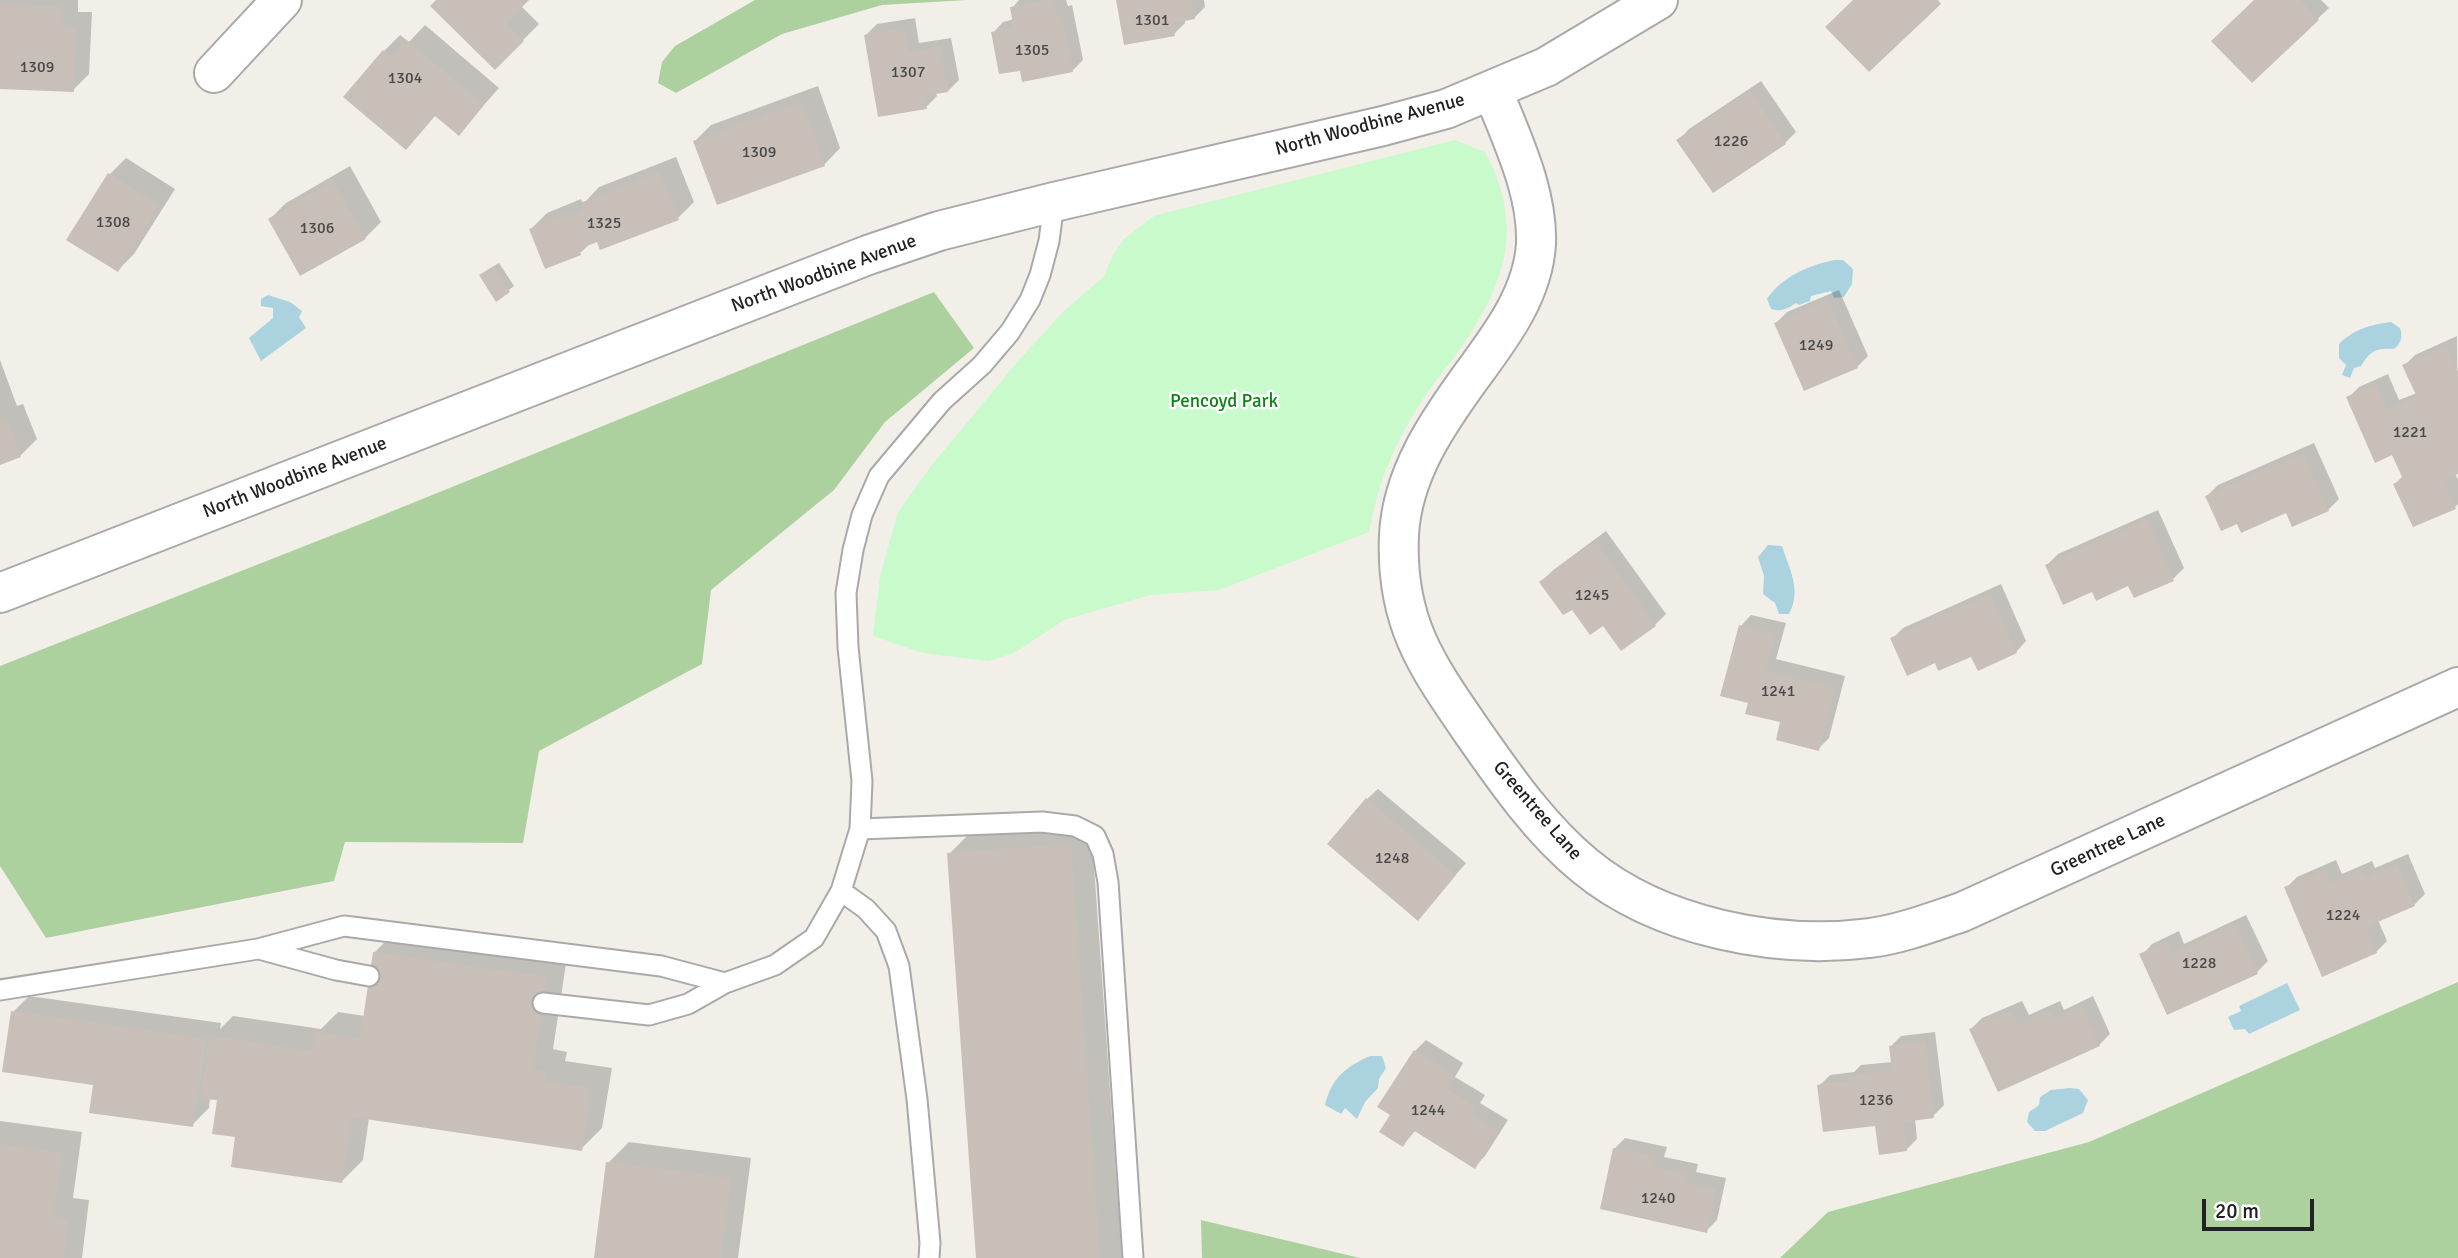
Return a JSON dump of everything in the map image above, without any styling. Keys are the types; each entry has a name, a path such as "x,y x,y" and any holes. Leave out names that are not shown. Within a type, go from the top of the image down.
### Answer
{"street":[{"path":"214,73 282,0"},
{"name":"North Woodbine Avenue","path":"0,593 868,255 939,231 1383,126 1446,108 1546,67 1658,0"},
{"name":"Greentree Lane","path":"1493,90 1524,173 1533,209 1536,243 1531,274 1518,306 1500,338 1441,421 1418,460 1406,494 1399,532 1399,575 1417,645 1440,684 1497,766 1544,825 1577,859 1622,892 1668,915 1760,936 1817,941 1871,938 1962,912 2458,687"}],"lane":[{"path":"543,1003 649,1015 688,1004 724,983 775,965 814,938 841,891 860,829 862,780 848,647 846,593 862,515 879,477 901,449 943,401 982,365 1024,311 1040,275 1049,242 1054,202"},
{"path":"860,829 1042,822 1074,826 1095,836 1103,854 1108,882 1133,1258"},
{"path":"841,891 866,909 886,931 899,966 917,1099 930,1243 929,1258"},
{"path":"0,990 258,948 344,926 662,966 724,983"},
{"path":"258,948 336,970 369,976"}],"green space":[{"path":"755,0 967,0 882,5 782,34 676,93 658,83 662,62 675,46"},
{"name":"Pencoyd Park","path":"1455,140 1485,152 1497,179 1507,229 1505,254 1499,277 1476,325 1425,396 1396,448 1380,487 1369,532 1219,590 1150,595 1064,620 1014,653 988,661 923,653 873,636 880,576 898,512 931,466 1018,361 1064,311 1104,276 1124,239 1154,216"},
{"path":"934,292 974,348 885,422 834,490 711,590 702,664 539,751 523,843 345,842 334,881 46,938 0,866 0,666 358,525"},
{"path":"2458,982 2458,1258 1780,1258 1828,1212 2089,1142"},
{"path":"1201,1220 1360,1258 1202,1258"}],"water":[{"path":"1843,260 1853,269 1852,284 1844,297 1834,298 1831,291 1811,296 1810,301 1799,305 1796,303 1784,309 1771,309 1767,299 1780,284 1814,265"},
{"path":"268,295 290,302 302,311 299,317 306,328 261,361 249,338 273,318 273,308 261,306 261,299"},
{"path":"2391,322 2401,331 2401,340 2396,347 2371,353 2361,366 2354,368 2350,378 2342,375 2346,365 2339,358 2339,344 2363,328"},
{"path":"1768,545 1782,546 1791,571 1794,596 1789,614 1779,614 1775,603 1763,594 1764,576 1758,557"},
{"path":"2287,983 2300,1010 2249,1034 2245,1029 2234,1030 2228,1017 2241,1011 2239,1006"},
{"path":"1370,1056 1382,1056 1386,1068 1379,1079 1378,1088 1365,1102 1357,1119 1345,1108 1341,1114 1325,1105 1341,1074"},
{"path":"2079,1089 2088,1100 2083,1113 2045,1131 2035,1131 2027,1122 2029,1112 2039,1105 2040,1097 2051,1090"}],"building":[{"path":"436,0 529,0 506,23 524,41 495,70 430,6"},
{"path":"1054,0 1057,16 1062,15 1073,72 1022,82 1020,71 999,74 991,32 1012,28 1010,7"},
{"path":"1116,0 1191,0 1195,19 1173,23 1175,36 1124,45"},
{"path":"1853,0 1938,0 1941,4 1869,72 1825,27"},
{"path":"2254,0 2300,0 2319,20 2252,83 2211,41"},
{"path":"0,4 62,7 62,27 76,28 74,92 0,89"},
{"path":"904,28 909,53 940,47 948,92 924,96 927,109 878,117 864,35"},
{"path":"407,40 484,105 459,136 435,116 406,150 343,97 383,50 393,58"},
{"path":"1750,90 1786,144 1713,193 1676,140"},
{"path":"801,101 825,166 717,205 693,141"},
{"path":"660,172 679,220 600,250 597,242 579,249 581,255 545,269 529,229 565,214 566,217 584,210 581,203"},
{"path":"108,173 160,205 118,272 66,240"},
{"path":"333,181 366,239 300,276 268,219"},
{"path":"494,266 510,292 496,302 479,275"},
{"path":"1828,300 1858,368 1804,391 1774,323"},
{"path":"2446,346 2458,372 2458,474 2443,480 2456,509 2413,527 2393,484 2403,479 2392,455 2375,463 2346,397 2376,384 2388,410 2417,397 2402,365"},
{"path":"7,419 21,457 0,465 0,421"},
{"path":"2303,453 2329,511 2292,527 2286,513 2241,533 2237,524 2221,531 2205,496"},
{"path":"2147,519 2174,581 2134,598 2128,586 2096,601 2092,592 2063,605 2045,565"},
{"path":"1595,541 1656,626 1621,651 1603,626 1590,635 1572,610 1563,615 1539,582"},
{"path":"1990,594 2017,653 1978,671 1971,657 1938,671 1935,663 1907,676 1890,638"},
{"path":"1739,625 1776,634 1766,670 1835,687 1819,751 1776,740 1780,722 1745,714 1748,703 1720,696"},
{"path":"1366,798 1456,875 1418,921 1327,844"},
{"path":"1071,844 1100,1258 976,1258 947,853"},
{"path":"2397,864 2415,906 2366,927 2377,953 2322,977 2284,887 2325,870 2331,883 2361,870 2364,878"},
{"path":"2235,924 2258,974 2167,1015 2139,954 2168,941 2173,953"},
{"path":"373,952 547,977 533,1070 547,1072 545,1082 591,1088 582,1151 352,1117 342,1183 231,1167 235,1137 212,1134 217,1100 201,1099 210,1036 312,1051 315,1032 360,1039"},
{"path":"2082,1006 2100,1046 1998,1092 1969,1029 2011,1011 2018,1025 2049,1011 2053,1019"},
{"path":"11,1011 206,1039 193,1127 89,1113 93,1085 2,1072"},
{"path":"1925,1042 1934,1118 1903,1122 1907,1151 1879,1155 1875,1126 1823,1132 1817,1085 1849,1081 1848,1076 1892,1070 1889,1046"},
{"path":"1414,1050 1454,1075 1446,1088 1475,1107 1471,1114 1498,1132 1475,1169 1413,1130 1403,1147 1379,1132 1390,1115 1377,1107"},
{"path":"0,1144 62,1153 53,1218 69,1221 64,1258 0,1258"},
{"path":"1613,1148 1657,1157 1654,1167 1688,1174 1686,1182 1716,1189 1707,1233 1600,1209"},
{"path":"606,1162 731,1178 721,1258 594,1258"}]}
